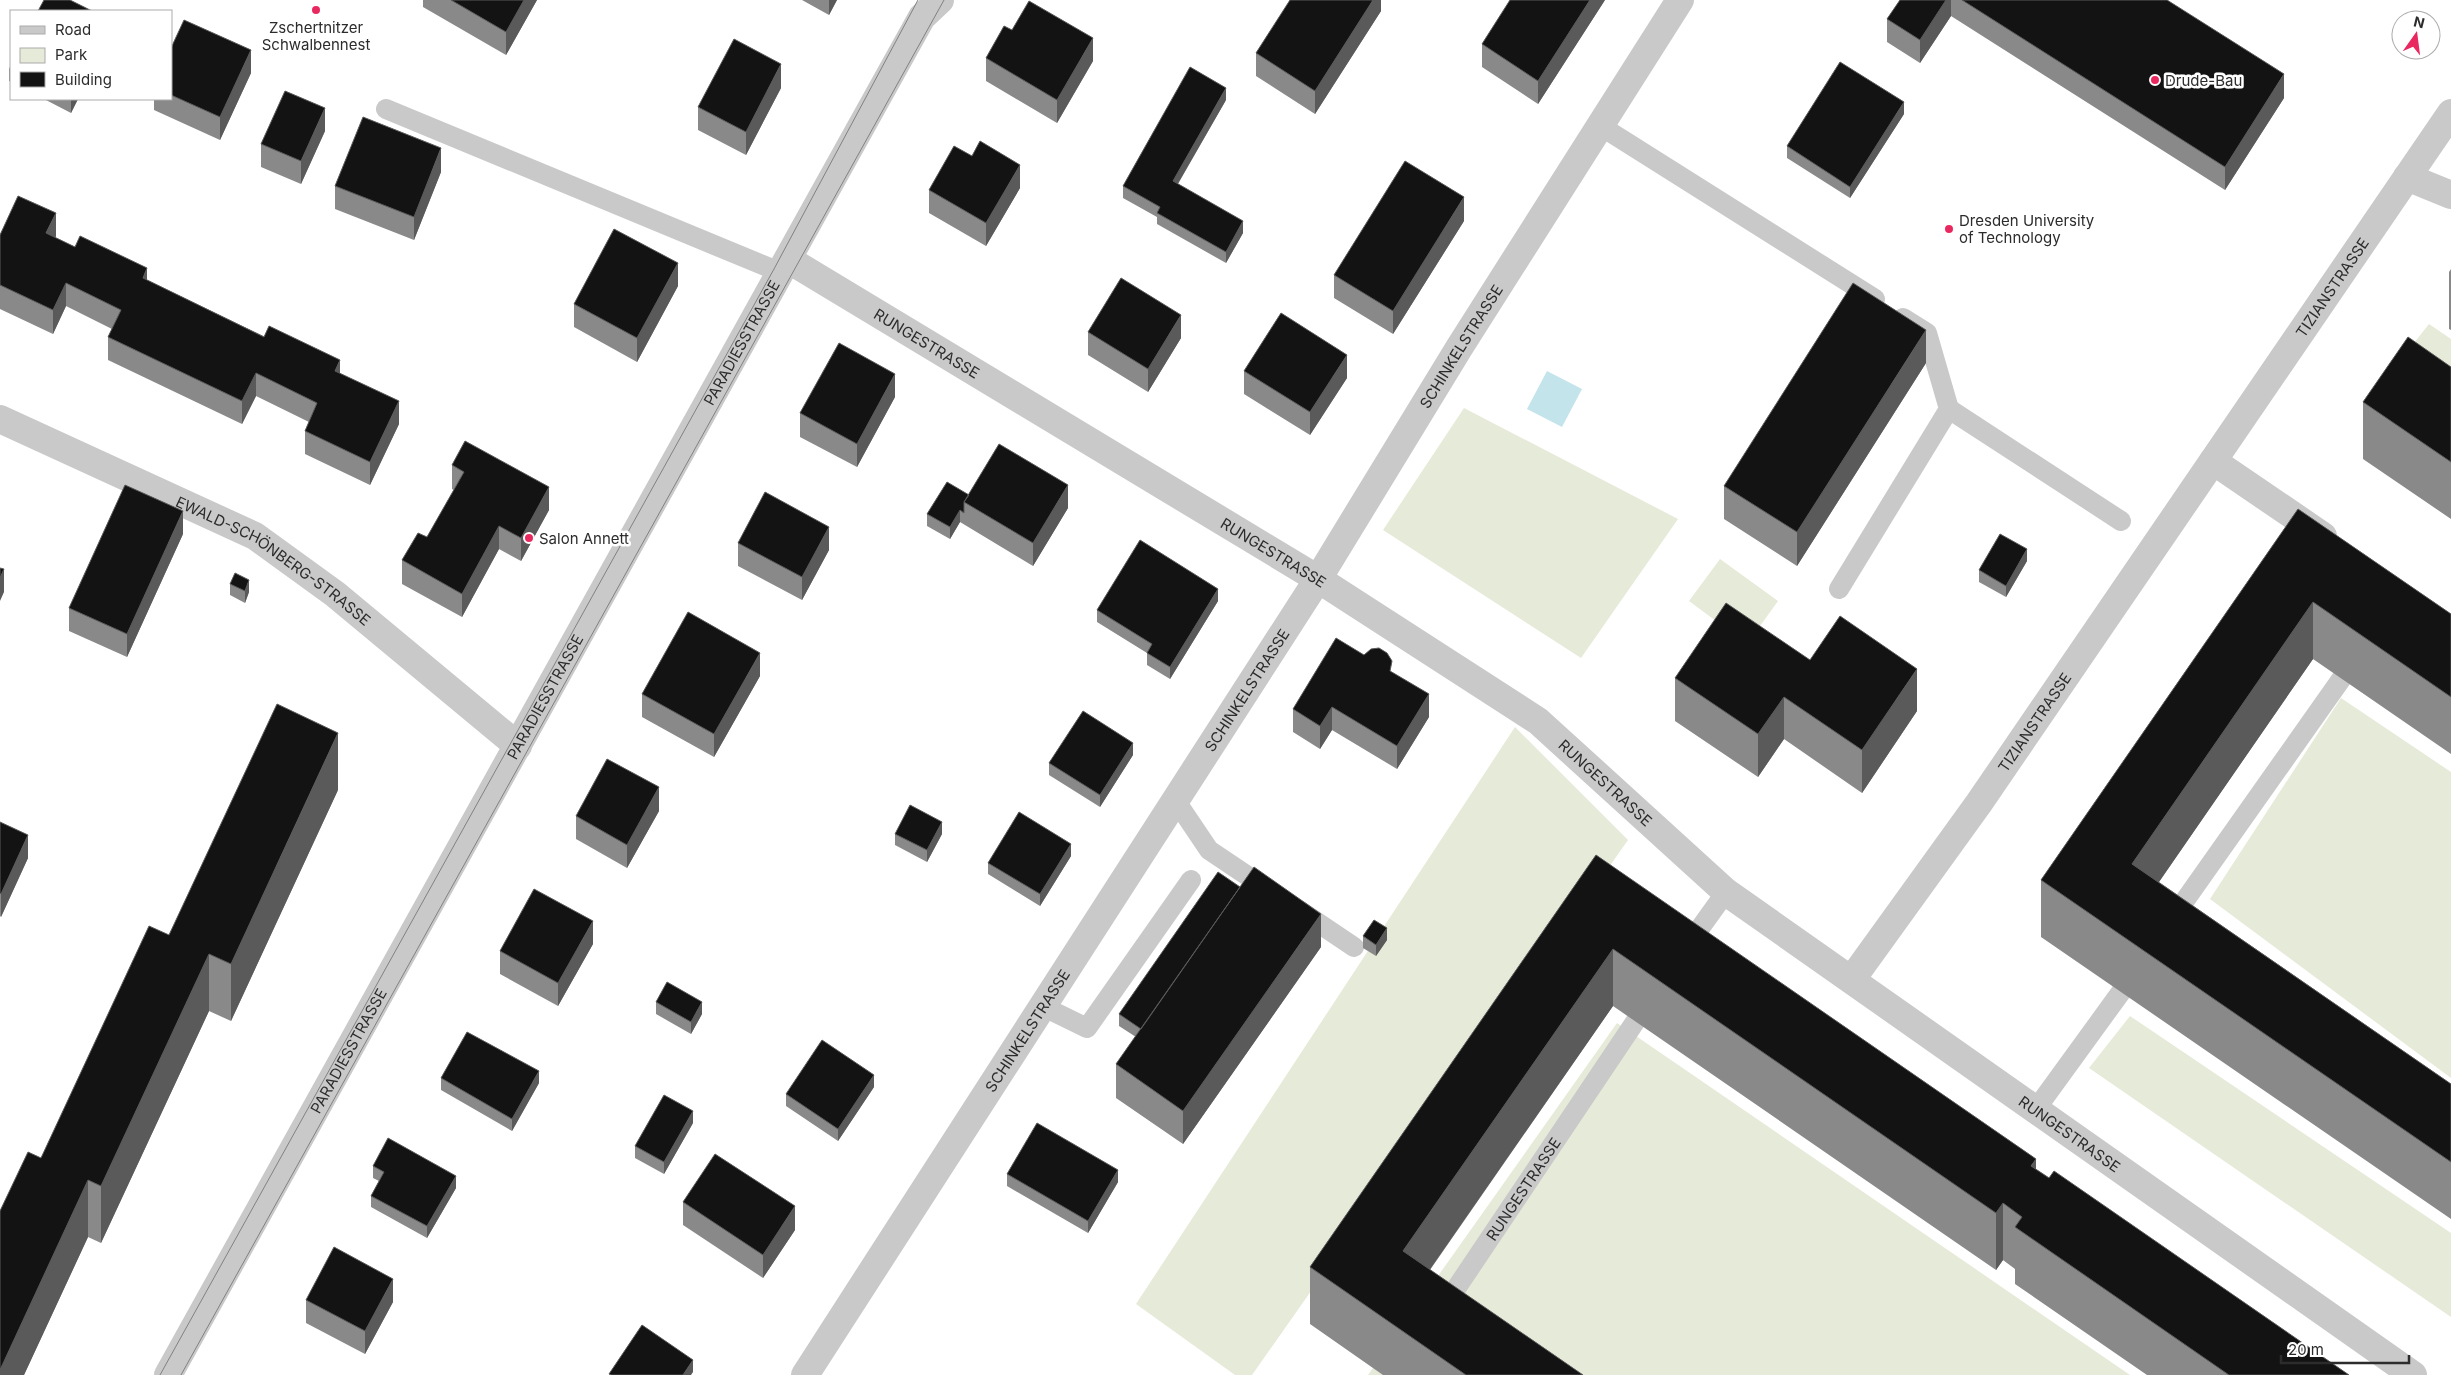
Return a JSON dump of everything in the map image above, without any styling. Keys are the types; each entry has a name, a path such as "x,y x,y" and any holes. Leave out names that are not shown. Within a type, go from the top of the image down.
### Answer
{"street":[{"name":"SCHINKELSTRASSE","path":"805,1375 1044,1007 1318,579 1599,125 1680,0"},
{"name":"PARADIESSTRASSE","path":"168,1375 929,6"},
{"name":"TIZIANSTRASSE","path":"1852,979 1979,803 2451,113"},
{"path":"2407,176 2451,195"},
{"name":"RUNGESTRASSE","path":"786,266 1318,579 1538,721 1726,892 2413,1375"},
{"name":"EWALD-SCHÖNBERG-STRASSE","path":"0,419 255,536 335,594 518,746"},
{"path":"2213,461 2347,552"}],"lane":[{"path":"386,109 786,266"},
{"path":"1599,125 1756,222 1927,333 1949,409 2121,521"},
{"path":"1839,589 1949,409"},
{"path":"2158,939 2181,923 2342,678"},
{"path":"1176,801 1209,850 1354,947"},
{"path":"1044,1007 1087,1028 1191,880"},
{"path":"1673,965 1726,892"},
{"path":"2036,1109 2121,992"},
{"name":"RUNGESTRASSE","path":"1447,1314 1635,1022"}],"green space":[{"path":"2429,324 2451,339 2451,392 2403,357"},
{"path":"1464,408 1678,519 1581,658 1383,530"},
{"path":"1720,559 1778,601 1747,644 1689,601"},
{"path":"2341,698 2451,772 2451,1078 2210,899"},
{"path":"1515,727 1628,840 1252,1375 1235,1375 1136,1304"},
{"path":"2130,1016 2451,1233 2451,1317 2089,1068"},
{"path":"1617,1023 2130,1375 1368,1375"}],"water":[{"path":"1547,371 1582,389 1562,427 1527,409"}],"building":[{"path":"44,0 70,0 90,10 39,10"},
{"path":"451,0 524,0 506,32"},
{"path":"1290,0 1373,0 1315,91 1256,53"},
{"path":"1510,0 1590,0 1538,81 1482,44"},
{"path":"1900,0 1946,0 1920,40 1887,19"},
{"name":"Drude-Bau","path":"1962,0 2167,0 2284,74 2225,167"},
{"path":"1029,1 1093,38 1057,100 986,58 1004,26 1012,30"},
{"path":"184,20 251,50 220,117 172,95 172,46"},
{"path":"734,39 781,64 746,132 698,107"},
{"path":"1840,62 1904,102 1850,187 1787,146"},
{"path":"1190,67 1226,88 1173,181 1243,221 1226,252 1157,213 1160,207 1123,186"},
{"path":"285,91 325,108 301,161 261,144"},
{"path":"363,117 441,148 414,217 335,186"},
{"path":"980,141 1020,165 986,223 929,190 954,146 972,156"},
{"path":"1405,161 1464,197 1393,311 1334,275"},
{"path":"18,196 56,213 46,233 75,247 80,236 147,268 143,278 264,337 269,326 340,360 335,371 399,401 370,462 305,431 317,403 256,373 242,401 108,337 121,310 66,283 53,310 0,285 0,235"},
{"path":"614,229 678,263 637,338 574,304"},
{"path":"1121,278 1181,315 1148,369 1088,332"},
{"path":"1853,283 1926,330 1797,532 1724,486"},
{"path":"1281,313 1347,355 1310,412 1244,371"},
{"path":"2408,337 2451,367 2451,462 2363,402"},
{"path":"839,343 895,374 857,444 800,413"},
{"path":"465,441 549,487 521,538 499,526 462,594 402,560 418,533 427,537 464,472 452,465"},
{"path":"999,444 1068,485 1033,543 964,502"},
{"path":"947,482 969,495 964,502 964,513 960,510 950,527 927,514"},
{"path":"125,485 183,511 127,634 69,608"},
{"path":"765,492 829,527 802,577 738,543"},
{"path":"2298,509 2451,614 2451,697 2313,602 2132,864 2451,1084 2451,1162 2041,880"},
{"path":"2000,534 2027,549 2006,586 1979,570"},
{"path":"1140,540 1218,589 1170,667 1147,653 1152,644 1097,610"},
{"path":"0,568 4,569 0,578"},
{"path":"235,573 249,580 245,591 230,584"},
{"path":"1726,603 1810,660 1840,616 1917,669 1862,750 1784,697 1758,734 1675,678"},
{"path":"688,612 760,653 714,734 642,694"},
{"path":"1336,638 1364,655 1371,649 1379,648 1387,653 1392,661 1390,671 1429,694 1397,746 1332,707 1320,726 1293,709"},
{"path":"277,704 338,733 231,964 209,954 101,1186 88,1180 0,1370 0,1211 28,1152 41,1158 149,926 169,935"},
{"path":"1083,711 1133,743 1100,795 1049,763"},
{"path":"607,759 659,787 627,845 576,816"},
{"path":"910,805 942,822 927,850 895,834"},
{"path":"1019,812 1071,844 1040,894 988,863"},
{"path":"0,822 28,835 1,894 0,893"},
{"path":"1596,855 2036,1159 2031,1166 2049,1178 2054,1171 2349,1375 2229,1375 2015,1227 2022,1217 2003,1203 1996,1213 1613,949 1403,1251 1583,1375 1466,1375 1310,1267"},
{"path":"1254,867 1321,914 1183,1111 1116,1064"},
{"path":"1218,872 1240,887 1141,1029 1119,1014"},
{"path":"534,889 593,921 558,983 500,951"},
{"path":"1374,920 1387,928 1376,945 1363,936"},
{"path":"667,982 702,1002 691,1022 656,1002"},
{"path":"467,1032 539,1071 512,1119 441,1078"},
{"path":"822,1040 874,1075 838,1129 786,1094"},
{"path":"664,1095 693,1111 664,1162 635,1146"},
{"path":"1037,1123 1118,1170 1088,1221 1007,1174"},
{"path":"388,1138 456,1176 427,1226 371,1196 384,1172 373,1166"},
{"path":"715,1154 795,1206 763,1255 683,1202"},
{"path":"334,1247 393,1279 365,1331 306,1300"},
{"path":"642,1325 693,1360 683,1375 609,1374"}],"tram line":[{"path":"160,1375 774,269 918,0"},
{"path":"181,1375 944,0"}],"place":[{"name":"Zschertnitzer Schwalbennest","path":"316,10"},
{"name":"Drude-Bau","path":"2155,80"},
{"name":"Dresden University of Technology","path":"1949,229"},
{"name":"Salon Annett","path":"529,538"}]}
